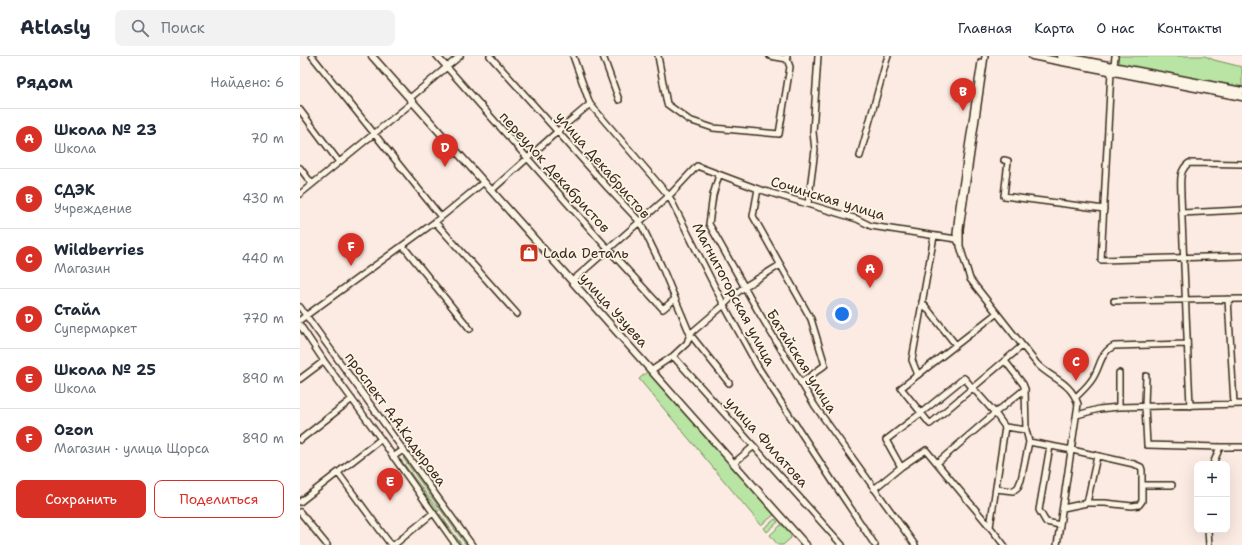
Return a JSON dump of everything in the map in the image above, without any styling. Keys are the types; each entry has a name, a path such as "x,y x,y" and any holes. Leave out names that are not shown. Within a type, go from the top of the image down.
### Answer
{"main road":[{"name":"улица Узуева","path":"372,56 806,545"},
{"path":"1032,56 1242,91"},
{"path":"1061,56 1242,97"}],"street":[{"path":"312,56 441,217"},
{"name":"переулок Декабристов","path":"437,56 663,309 675,299"},
{"path":"300,194 374,134 460,56"},
{"name":"улица Декабристов","path":"490,56 640,222 661,265 690,334 729,383"},
{"name":"Магнитогорская улица","path":"573,56 590,104 669,196 724,305 758,367 832,482 875,545"},
{"path":"603,56 619,100"},
{"path":"658,56 666,104 689,120 713,128 779,134 790,67 787,57 770,56"},
{"path":"808,204 815,150 813,132 818,56"},
{"path":"860,156 888,56"},
{"path":"982,56 959,207 956,239 960,246 970,279 1040,367 1070,389 1076,397 1078,404 1078,415 1057,545"},
{"path":"960,246 960,229 985,56"},
{"path":"1115,56 1101,260 1242,256"},
{"path":"492,190 590,104"},
{"path":"300,110 339,162"},
{"path":"1004,160 1008,161 1004,196 1104,209"},
{"path":"1190,406 1181,173 1184,167 1189,163 1242,164"},
{"name":"Сочинская улица","path":"669,196 697,166 758,189 857,219 871,226 956,239"},
{"path":"300,168 312,184"},
{"name":"Батайская улица","path":"719,175 713,195 709,224 744,287 815,406 915,545"},
{"path":"300,320 436,222 484,182"},
{"path":"758,189 753,216 811,319 825,365 801,382"},
{"path":"572,281 669,196"},
{"path":"1182,213 1242,210"},
{"path":"436,222 517,314"},
{"path":"918,375 912,360 934,236"},
{"path":"403,246 470,329"},
{"path":"652,370 673,356 687,343 690,334 744,287 780,265"},
{"path":"1228,299 1234,404"},
{"path":"1114,301 1242,299"},
{"path":"922,302 956,345"},
{"name":"проспект А.А.Кадырова","path":"300,307 472,545"},
{"path":"996,313 901,388 921,414 930,424 1022,346"},
{"name":"проспект А.А.Кадырова","path":"300,325 324,361 456,545"},
{"path":"1076,397 1088,386 1094,376 1102,356 1108,349 1114,346 1187,344"},
{"name":"улица Филатова","path":"673,356 842,545"},
{"path":"300,379 324,361"},
{"path":"996,488 1013,491 1018,487 1021,480 1029,442 1026,430 1025,389 1023,384 1005,361"},
{"path":"1119,373 1120,407"},
{"path":"1146,376 1145,406 1147,445 1242,447"},
{"path":"901,467 886,440 921,414 964,378 1005,426 1026,430"},
{"path":"937,463 1025,389"},
{"path":"300,440 352,398"},
{"path":"1078,415 1099,409 1120,407 1242,404"},
{"path":"990,527 1005,426"},
{"path":"300,502 381,439"},
{"path":"1029,442 1072,450 1138,465 1141,467 1142,501 1139,505 1132,506 1087,503 1063,508"},
{"path":"734,463 754,446"},
{"path":"1050,446 1039,510 1046,522 1060,525"},
{"path":"1214,461 1220,447"},
{"path":"393,457 403,450"},
{"path":"874,489 901,467 926,450 1004,545"},
{"path":"1087,503 1097,456"},
{"path":"338,473 393,545 433,513"},
{"path":"1142,485 1172,485"},
{"path":"300,512 324,544"},
{"path":"1208,533 1209,545"}],"green space":[{"path":"1117,56 1205,56 1214,60 1242,67 1242,87 1118,64"},
{"path":"649,370 772,509 774,515 761,525 639,379"},
{"path":"405,457 469,545 466,545 403,458"},
{"path":"401,460 439,511 437,512 400,461"},
{"path":"440,514 462,545 460,545 438,515"},
{"path":"775,519 778,522 767,532 764,528"},
{"path":"781,525 785,526 791,533 791,538 783,545 778,545 770,535"}],"place":[{"name":"СДЭК","path":"963,111"},
{"name":"Стайл","path":"445,167"},
{"name":"Lada Dеталь","path":"529,253"},
{"name":"Ozon","path":"351,266"},
{"name":"Школа № 23","path":"870,288"},
{"name":"Wildberries","path":"1076,381"},
{"name":"Школа № 25","path":"390,501"}]}
